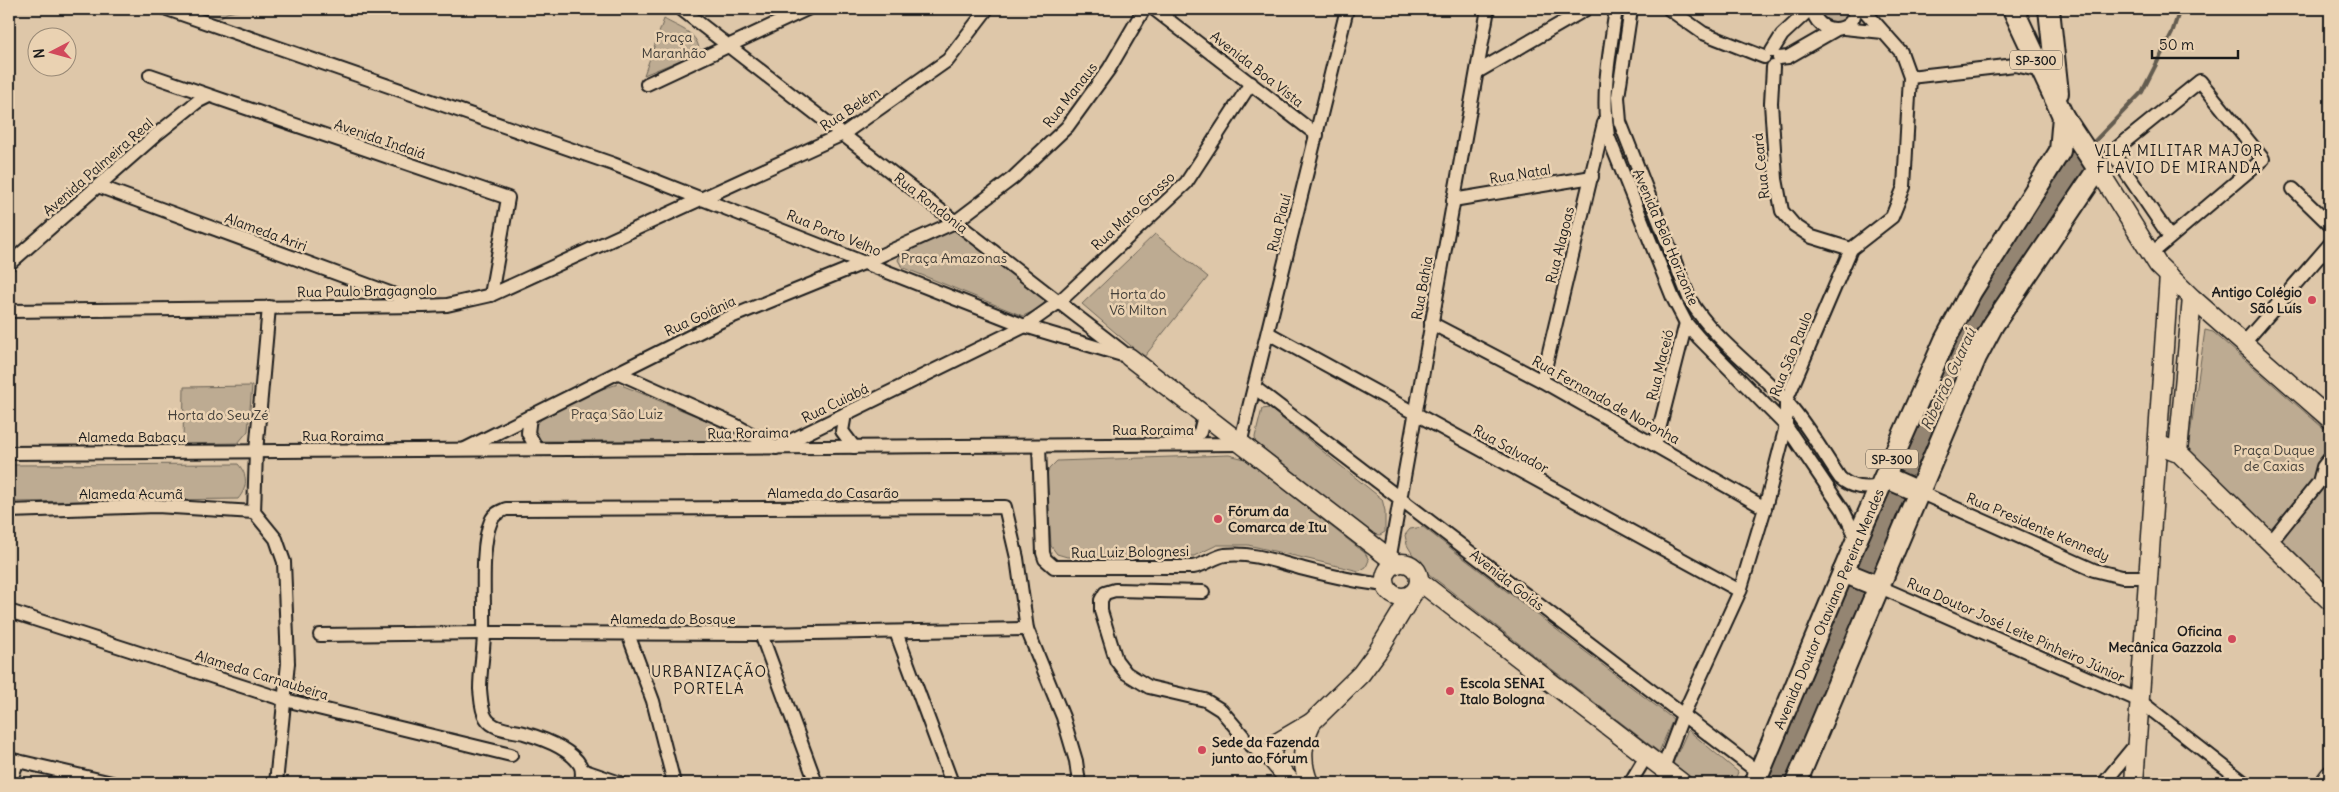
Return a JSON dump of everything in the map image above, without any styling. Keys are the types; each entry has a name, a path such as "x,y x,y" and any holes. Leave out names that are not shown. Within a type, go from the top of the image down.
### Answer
{"main road":[{"name":"SP-300","path":"2013,9 2062,113"},
{"name":"SP-300","path":"2049,9 2062,113"},
{"name":"Avenida Doutor Otaviano Pereira Mendes","path":"1796,783 1861,579 1958,316 2060,151 2062,113"},
{"path":"2062,113 2087,153"},
{"path":"2060,151 2067,143 2087,153"},
{"name":"Avenida Doutor Otaviano Pereira Mendes","path":"1757,778 1861,579 1857,540 1897,485 1984,341 2087,153"}],"street":[{"name":"Rua Porto Velho","path":"167,9 613,164 1025,326 1129,357"},
{"name":"Rua Rondonia","path":"681,9 1204,416"},
{"path":"648,84 807,9"},
{"name":"Rua Belém","path":"703,198 843,134 948,60 987,9"},
{"name":"Rua Manaus","path":"955,222 1013,178 1067,127 1109,69 1144,9"},
{"name":"Avenida Boa Vista","path":"1154,9 1317,135"},
{"path":"1334,9 1345,15"},
{"name":"Rua Bahia","path":"1389,575 1399,497 1488,9"},
{"path":"1476,72 1586,9"},
{"name":"Avenida Belo Horizonte","path":"1616,9 1605,91 1605,117 1613,150 1678,308 1699,338 1786,426 1842,510 1857,540"},
{"name":"Avenida Belo Horizonte","path":"1631,9 1618,103 1620,122 1690,300 1708,325 1786,401 1840,478 1852,486 1861,488 1897,485"},
{"path":"1669,9 1703,33 1772,58 1788,57 1840,29 1851,22 1855,9"},
{"path":"1772,58 1782,35 1811,9 1818,23 1826,28 1883,32"},
{"path":"1863,9 1901,52 1910,78 2015,65 2041,71"},
{"name":"Rua Piauí","path":"1240,444 1345,15"},
{"path":"2015,65 2022,56 2027,39"},
{"name":"Rua Ceará","path":"1772,58 1771,103 1776,180 1782,211 1794,225 1812,237 1851,249"},
{"name":"Avenida Indaiá","path":"150,75 508,198 491,294"},
{"name":"Rua São Paulo","path":"1663,768 1683,715 1740,591 1765,508 1786,426 1786,401 1851,249 1892,217 1899,205 1904,187 1910,78"},
{"path":"2151,254 2263,159 2200,81 2112,152 2170,237"},
{"name":"Rua Mato Grosso","path":"1059,302 1186,183 1251,84"},
{"name":"Avenida Palmeira Real","path":"9,264 197,102 209,96"},
{"name":"Rua Alagoas","path":"1542,381 1605,117"},
{"path":"1595,164 1613,150 1628,144"},
{"path":"2087,153 2158,265 2192,298 2330,419"},
{"name":"Rua Natal","path":"1453,200 1592,177"},
{"name":"Alameda Ariri","path":"98,186 424,306"},
{"path":"2293,189 2330,225"},
{"name":"Rua Paulo Bragagnolo","path":"9,311 448,305 491,294 703,198"},
{"name":"Rua Goiânia","path":"463,450 721,321 866,262 955,222"},
{"path":"2244,343 2330,244"},
{"path":"2134,783 2169,275"},
{"path":"2178,452 2192,298"},
{"path":"1678,308 1690,300"},
{"name":"Rua Cuiabá","path":"776,448 1025,326 1059,302"},
{"path":"269,307 256,452 254,512 276,539 284,562 288,662 276,783"},
{"name":"Rua Maceió","path":"1655,445 1686,322"},
{"name":"Rua Fernando de Noronha","path":"1431,323 1542,381 1765,508"},
{"path":"1699,338 1708,325"},
{"name":"Rua Salvador","path":"1268,333 1740,591"},
{"path":"619,373 735,425 776,448"},
{"name":"Avenida Goiás","path":"1254,388 1683,715 1757,778"},
{"path":"846,414 842,431 854,447"},
{"path":"530,416 528,433 537,449"},
{"path":"1189,444 1200,432 1204,416 1372,544 1401,597 1416,587"},
{"path":"507,427 512,450"},
{"name":"Rua Roraima","path":"256,452 1240,444"},
{"path":"2157,444 2178,452 2330,601"},
{"name":"Rua Luiz Bolognesi","path":"1039,446 1043,553 1045,559 1054,567 1193,567 1204,565 1223,556 1249,555 1362,582 1389,575"},
{"name":"Alameda Babaçu","path":"9,453 256,452"},
{"path":"2270,543 2325,480 2323,467 2330,458"},
{"name":"Rua Presidente Kennedy","path":"1897,485 2094,570 2122,577 2147,577"},
{"name":"Alameda Acumã","path":"9,511 157,506 254,512"},
{"name":"Alameda do Casarão","path":"484,633 486,543 491,521 496,514 506,510 1006,507 1027,629 1063,717 1076,761 1079,783"},
{"path":"1279,768 1272,755 1273,747 1312,722 1361,674 1378,651 1416,587 1415,569 1403,563 1389,575"},
{"path":"1389,575 1394,608 1393,624"},
{"name":"Rua Doutor José Leite Pinheiro Júnior","path":"1861,579 2140,701 2245,783"},
{"path":"1416,587 1682,783"},
{"path":"1202,592 1115,590 1105,593 1101,600 1101,611 1116,660 1126,673 1149,686 1205,700 1221,710 1245,739 1279,768 1292,783"},
{"name":"Alameda Carnaubeira","path":"9,611 285,700 511,755"},
{"name":"Alameda do Bosque","path":"320,635 484,633 761,634 1027,629"},
{"path":"896,632 952,783"},
{"path":"484,633 480,688 482,710 485,718 494,726 526,734 565,751 580,764 582,777 620,783"},
{"path":"628,634 653,701 674,783"},
{"path":"761,634 816,783"},
{"path":"1279,768 1294,768 1303,753 1312,722"},
{"path":"1286,737 1294,739 1303,753 1309,783"},
{"path":"2104,783 2136,744"},
{"path":"1630,783 1646,755"},
{"path":"10,783 13,760 112,783"},
{"path":"2324,783 2330,775"}],"green space":[{"path":"185,9 247,9 227,13 216,20"},
{"path":"1818,9 1850,9 1845,18 1836,24 1823,19"},
{"name":"Praça Maranhão","path":"664,19 695,38 699,49 695,54 644,75"},
{"name":"Praça Amazonas","path":"956,227 1046,297 1043,307 1023,316 902,267 898,260 902,250"},
{"name":"Horta do Võ Milton","path":"1155,234 1208,277 1144,357 1082,304"},
{"name":"Praça Duque de Caxias","path":"2205,330 2213,332 2330,434 2330,587 2188,450"},
{"name":"Praça São Luiz","path":"619,384 725,428 727,436 721,441 540,441 532,431 537,423 558,409 584,396"},
{"name":"Horta do Seu Zé","path":"252,386 248,431 238,443 183,444 184,387"},
{"path":"1269,408 1382,499 1385,511 1385,532 1380,535 1372,534 1256,446 1255,437 1262,409"},
{"path":"1229,455 1245,459 1365,553 1369,560 1366,567 1359,571 1248,545 1217,545 1194,556 1067,557 1057,554 1051,546 1047,475 1049,469 1057,461"},
{"path":"238,464 244,472 246,481 244,490 238,499 9,502 9,465"},
{"path":"1423,527 1673,719 1659,752 1421,568 1407,545 1405,535 1410,529"},
{"path":"1688,730 1738,772 1734,783 1698,783 1673,763"}],"waterway":[{"name":"Ribeirão Guaraú","path":"2091,145 2142,92 2172,33 2180,9"},
{"name":"Ribeirão Guaraú","path":"1776,783 1856,585 1964,339 2079,157"}],"place":[{"name":"Antigo Colégio São Luís","path":"2312,300"},
{"name":"Fórum da Comarca de Itu","path":"1218,519"},
{"name":"Oficina Mecânica Gazzola","path":"2232,639"},
{"name":"Escola SENAI Italo Bologna","path":"1450,691"},
{"name":"Sede da Fazenda junto ao Fórum","path":"1202,750"}],"district":[{"name":"VILA MILITAR MAJOR FLAVIO DE MIRANDA","path":"2179,158"},
{"name":"URBANIZAÇÃO PORTELA","path":"709,680"}]}
